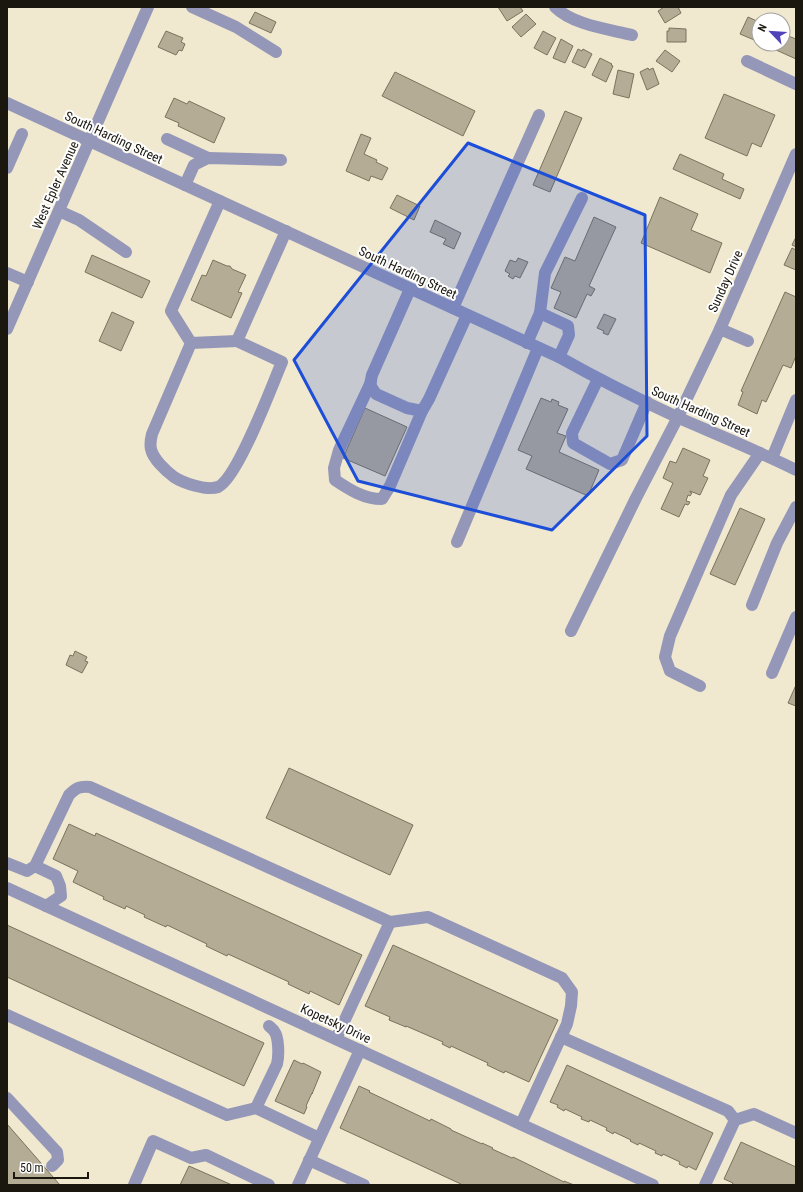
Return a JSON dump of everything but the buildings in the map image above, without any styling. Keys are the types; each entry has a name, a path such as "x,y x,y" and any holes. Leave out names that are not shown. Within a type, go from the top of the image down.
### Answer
{"street":[{"name":"West Epler Avenue","path":"7,329 148,7"},
{"path":"192,7 236,26 276,52"},
{"path":"555,7 568,16 580,21 632,35"},
{"path":"748,61 796,84"},
{"name":"South Harding Street","path":"7,103 559,357 598,379 796,470"},
{"path":"453,308 539,115"},
{"path":"7,168 22,134"},
{"path":"167,139 208,158 281,160"},
{"name":"Sunday Drive","path":"571,631 636,498 678,417 720,329 796,154"},
{"path":"185,185 194,165 208,158"},
{"path":"527,343 540,313 546,273 582,198"},
{"path":"191,343 171,311 220,201"},
{"path":"59,211 79,220 126,252"},
{"path":"237,341 286,231"},
{"path":"7,273 28,282"},
{"path":"410,289 372,375 370,385 376,394 407,408 422,411"},
{"path":"540,313 568,326 569,335 559,357"},
{"path":"371,382 339,450 334,468 336,480 347,488 362,496 382,499 390,486 422,411 429,399 467,315"},
{"path":"720,329 748,341"},
{"path":"237,341 282,362 253,432 235,468 227,479 218,487 199,488 177,479 159,464 150,450 152,434 191,343 237,341"},
{"path":"457,542 538,348"},
{"path":"598,379 572,433 573,443 610,464 622,460 647,402"},
{"path":"772,458 796,400"},
{"path":"700,686 670,671 665,657 666,650 670,636 732,495 760,453"},
{"path":"752,605 778,543 796,507"},
{"path":"772,673 796,617"},
{"path":"7,863 28,871 35,866 69,796 75,789 82,786 90,787 390,922 428,917 562,978 572,992 572,1006 567,1024 521,1124"},
{"path":"35,866 56,876 60,886 61,896 46,906"},
{"name":"Kopetsky Drive","path":"7,888 521,1124 630,1180 653,1185"},
{"path":"336,1039 390,922"},
{"path":"7,1015 227,1115 256,1108 319,1138"},
{"path":"256,1108 277,1064 278,1058 276,1037 274,1030 269,1026"},
{"path":"561,1037 728,1110 735,1120"},
{"path":"298,1185 360,1050"},
{"path":"7,1098 57,1152 58,1160 52,1166"},
{"path":"705,1185 735,1120 754,1114 796,1133"},
{"path":"134,1185 153,1141 191,1158 206,1156 269,1185"},
{"path":"309,1160 364,1185"}],"highlighted area":[{"path":"468,143 645,215 647,436 552,530 358,481 294,360"}]}
